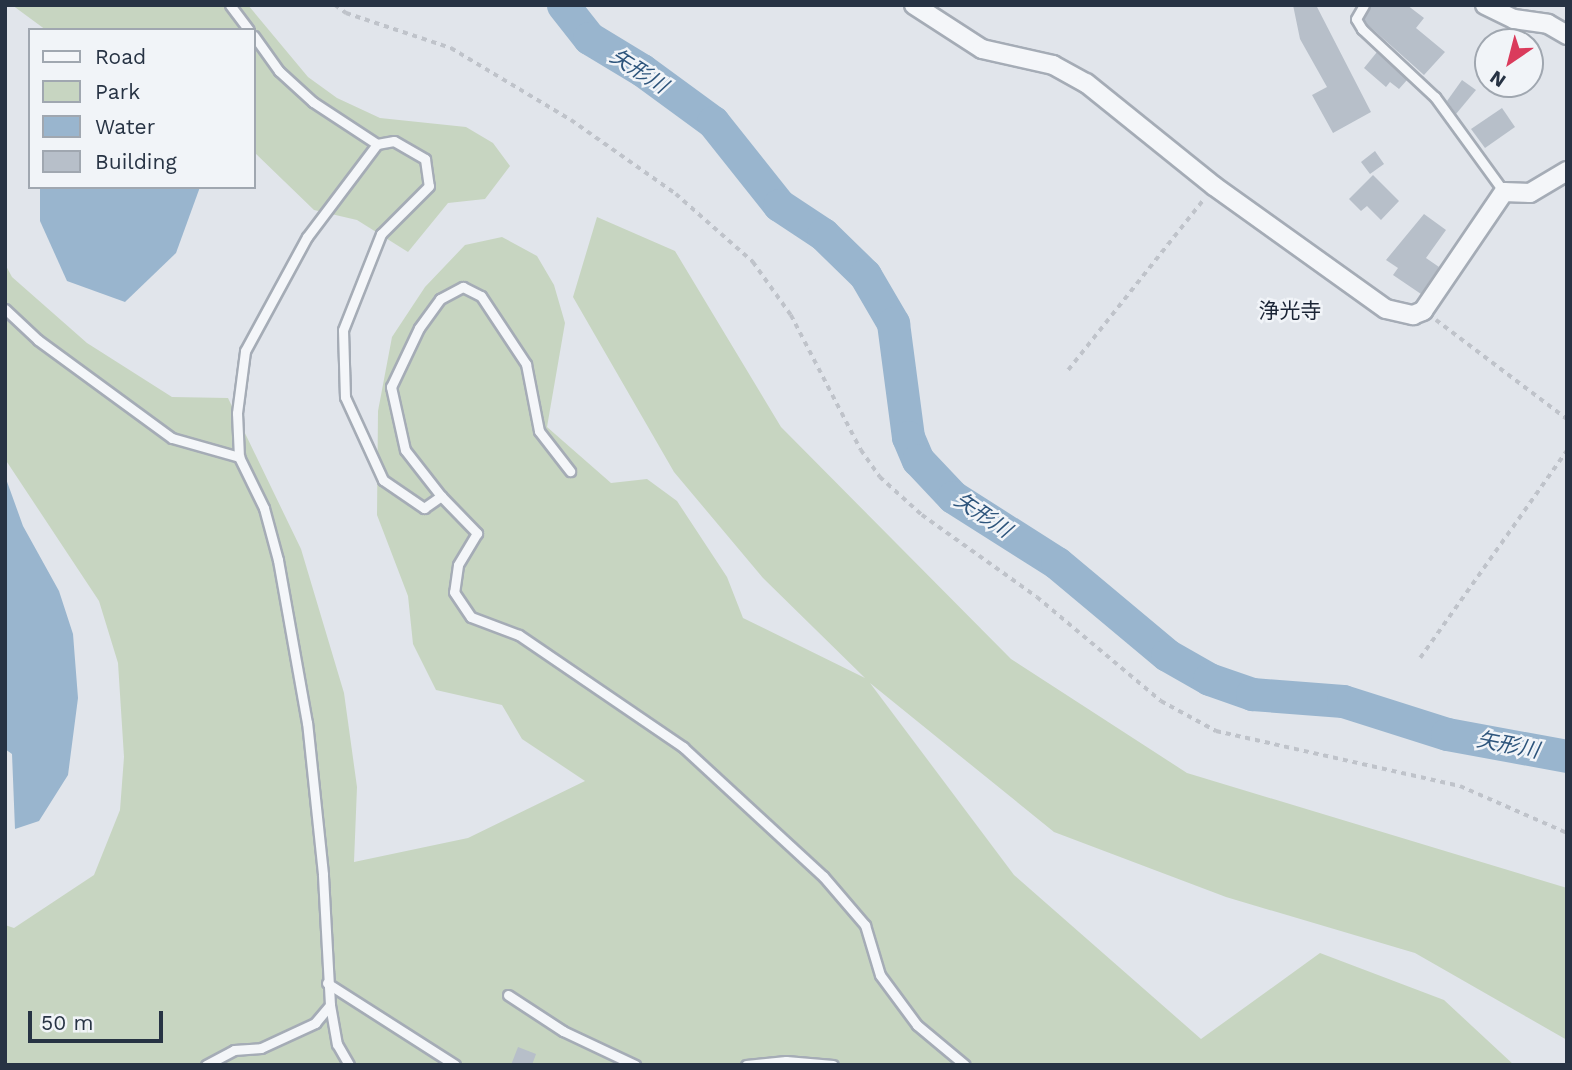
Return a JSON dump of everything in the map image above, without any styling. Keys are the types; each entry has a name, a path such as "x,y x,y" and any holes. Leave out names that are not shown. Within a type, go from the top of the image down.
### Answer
{"street":[{"path":"914,5 982,49 1054,65 1086,83 1214,186 1386,309 1413,314 1423,311 1504,192 1530,193 1567,171"},
{"path":"1485,5 1514,19 1548,24 1567,35"}],"lane":[{"path":"230,5 247,28"},
{"path":"1364,5 1356,19 1362,29 1435,97 1504,192"},
{"path":"256,39 279,71 313,102 377,144"},
{"path":"349,1065 337,1044 327,983 323,874 307,723 278,560 264,508 239,457 237,413 245,351 307,237 377,144 394,141 425,159 429,186 381,234 344,330 345,397 383,480 424,508 440,496"},
{"path":"570,471 539,431 526,364 481,296 463,287 440,299 419,328 391,387 405,450 440,496 477,533 458,565 454,592 471,617 519,635 683,747 823,876 865,925 880,975 917,1025 965,1065"},
{"path":"5,309 38,340 172,438 239,457"},
{"path":"327,983 454,1065"},
{"path":"508,995 563,1031 635,1065"},
{"path":"206,1065 234,1050 261,1048 315,1023 330,1006"},
{"path":"746,1065 786,1061 833,1065"}],"path":[{"path":"335,5 346,13 451,48 571,120 676,194 753,262 791,315 861,450 880,477 922,514 1037,597 1161,701 1216,731 1460,786 1567,832"},
{"path":"1068,370 1214,186"},
{"path":"1423,311 1567,419"},
{"path":"1420,658 1567,450"}],"green space":[{"path":"12,5 248,5 308,77 337,98 380,118 466,127 493,143 510,166 485,199 448,203 408,252 357,220 314,210 256,154 256,28 43,28"},
{"path":"597,217 675,251 781,427 1011,659 1187,773 1567,888 1567,1040 1415,953 1226,897 1054,832 870,683 1014,875 1201,1039 1320,953 1444,1000 1514,1065 5,1065 5,925 14,928 94,875 120,810 124,757 118,663 99,601 5,459 5,264 12,277 87,343 172,397 228,398 301,549 344,693 357,787 354,862 468,838 585,781 522,739 502,705 436,690 413,644 408,596 377,515 378,411 392,337 425,287 465,245 502,237 537,256 554,285 565,323 547,427 611,483 647,479 677,501 727,577 743,618 865,678 763,578 674,472 573,297"}],"water":[{"path":"40,189 199,189 176,253 125,302 67,281 40,221"},
{"path":"5,476 23,526 59,591 73,634 78,698 68,775 39,821 15,829 12,754 5,749"}],"building":[{"path":"1293,5 1316,5 1371,112 1333,133 1312,95 1327,87 1300,39"},
{"path":"1371,5 1407,5 1424,18 1416,28 1445,52 1424,75 1368,25 1364,19"},
{"path":"1377,52 1407,80 1399,89 1390,82 1386,87 1364,68"},
{"path":"1462,80 1474,89 1474,92 1456,114 1447,101"},
{"path":"1502,108 1515,127 1485,148 1471,129"},
{"path":"1375,151 1384,164 1370,174 1361,162"},
{"path":"1373,175 1399,201 1381,220 1367,206 1361,211 1349,199"},
{"path":"1424,214 1446,230 1426,258 1439,267 1421,294 1393,275 1398,268 1386,260"},
{"path":"518,1047 536,1054 532,1065 511,1065"}],"waterway":[{"name":"矢形川","path":"563,5 589,38 642,70 713,122 779,205 823,234 865,275 893,323 908,437 918,460 953,497 1057,563 1167,655 1209,679 1252,694 1343,701 1447,734 1567,756"}],"district":[{"name":"浄光寺","path":"1290,311"}]}
